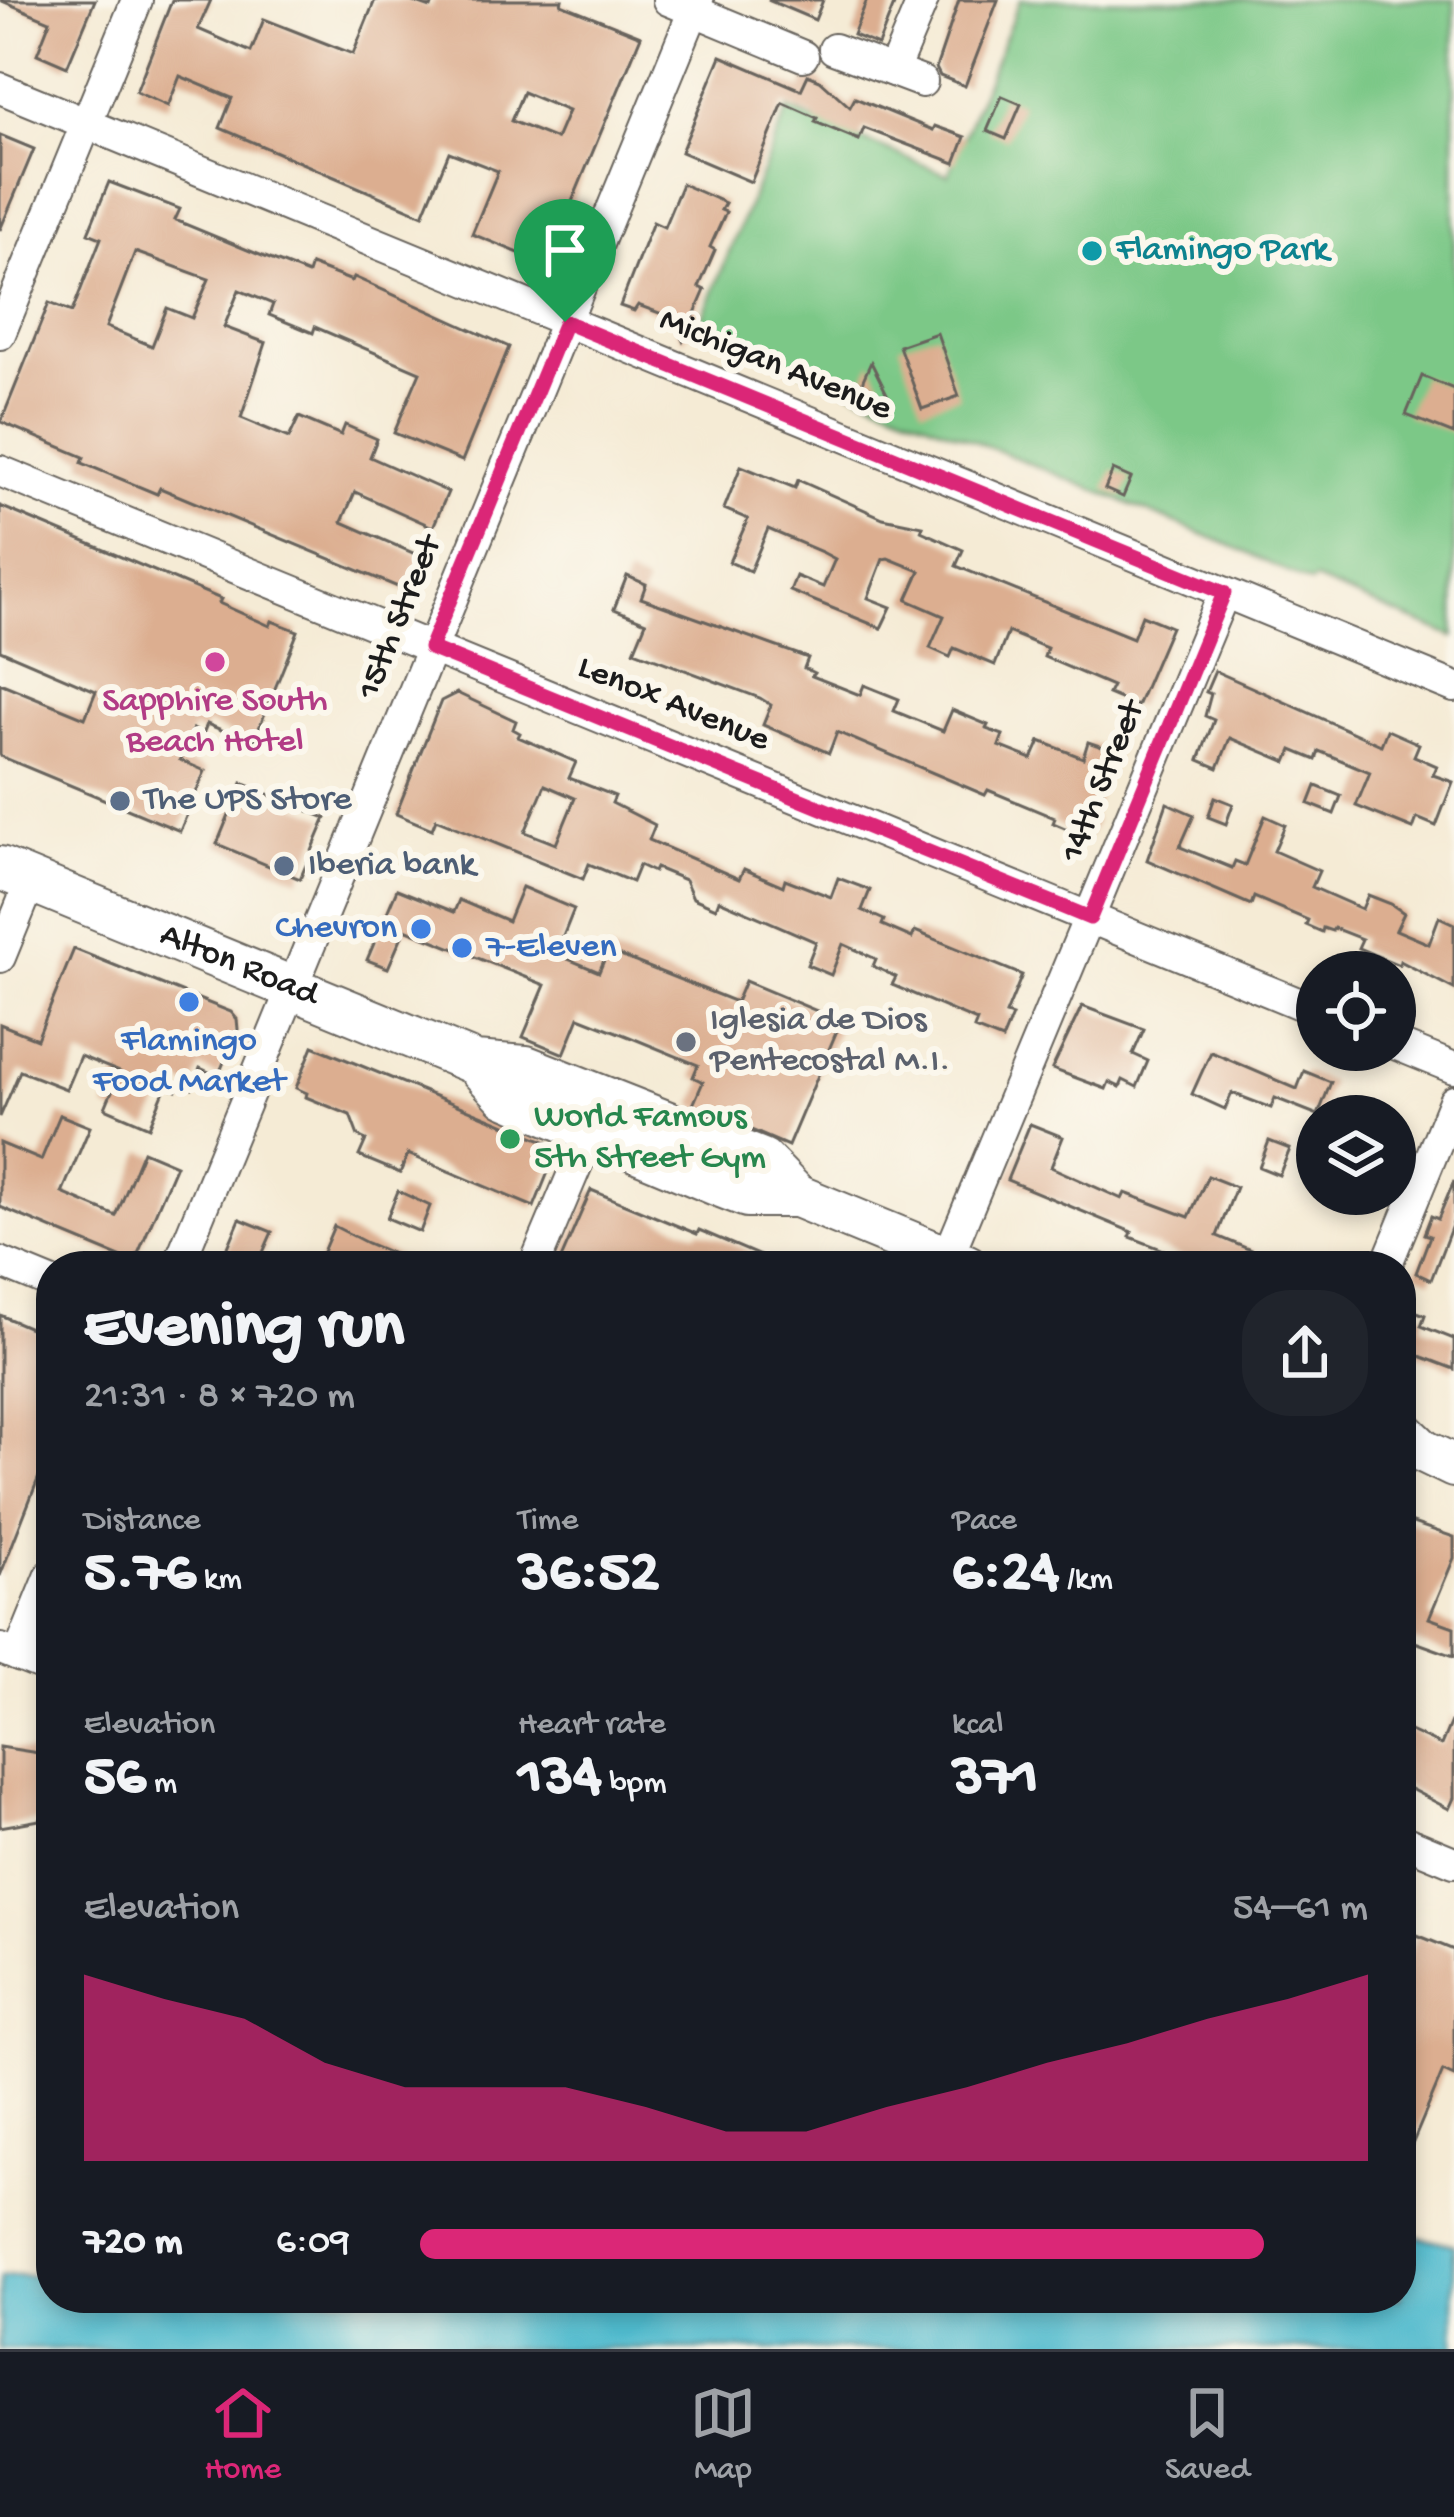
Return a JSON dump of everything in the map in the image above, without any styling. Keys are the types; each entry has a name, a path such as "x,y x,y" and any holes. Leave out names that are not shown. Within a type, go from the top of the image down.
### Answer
{"highway":[{"name":"Alton Road","path":"16,874 476,1064 526,1067 588,1112 747,1196 797,1196"},
{"name":"Alton Road","path":"476,1064 511,1098 588,1112 762,1160 797,1196 925,1251"}],"street":[{"path":"0,334 137,0"},
{"path":"686,4 818,53 908,76 923,0"},
{"name":"15th Street","path":"184,1251 565,322 686,4"},
{"name":"Michigan Avenue","path":"0,88 1454,687"},
{"name":"Lenox Avenue","path":"0,471 1296,1003"},
{"name":"14th Street","path":"958,1251 1224,593"},
{"path":"0,957 16,874"},
{"path":"1416,1053 1454,1068"},
{"path":"1392,1251 1454,1101"},
{"path":"539,1251 588,1112"},
{"path":"0,1262 36,1277"},
{"path":"9,1652 36,1602"},
{"path":"1416,1846 1454,1862"}],"green space":[{"name":"Flamingo Park","path":"1020,0 1454,0 1454,637 1315,580 1311,583 698,328 788,109 948,175"}],"water":[{"path":"1416,2236 1454,2245 1454,2349 0,2349 0,2277 36,2275 36,2313 1416,2313"}],"building":[{"path":"0,0 95,0 67,67 37,54 50,21"},
{"path":"172,0 211,0 198,29 251,52 264,19 353,54 375,0 408,0 431,8 434,0 562,0 561,4 641,36 546,264 472,234 498,171 449,152 423,215 220,128 232,98 180,76 168,106 136,92","holes":["523,92 568,111 556,139 511,121"]},
{"path":"768,0 823,0 815,20"},
{"path":"867,0 896,0 878,45 853,35"},
{"path":"959,0 998,0 965,86 940,76 936,68"},
{"path":"721,56 801,90 808,75 850,107 855,98 933,130 935,126 965,137 955,163 864,128 859,140 783,103 751,182 681,152"},
{"path":"1002,96 1021,104 1006,139 987,131"},
{"path":"0,135 34,149 0,230"},
{"path":"109,182 180,209 175,220 255,253 308,274 311,265 352,281 354,277 509,347 462,461 394,433 420,372 315,327 313,333 269,315 273,304 239,290 224,327 266,343 241,418 289,438 299,417 341,435 345,425 377,439 370,457 448,492 433,527 355,492 342,522 420,556 405,590 160,488 157,494 82,463 84,457 1,422 49,303 72,312 101,238 88,233","holes":["135,252 209,279 192,318 167,308 152,346 106,327"]},
{"path":"682,184 725,203 721,210 726,212 699,287 705,290 683,341 673,318 638,305 634,311 620,306 653,222 664,227"},
{"path":"937,333 959,396 922,409 899,346"},
{"path":"871,362 889,398 865,391 863,380"},
{"path":"1422,376 1454,389 1454,434 1406,415"},
{"path":"741,466 795,488 798,480 883,518 923,526 921,531 963,550 956,566 1133,638 1142,615 1171,627 1137,706 1108,694 1112,686 1044,657 1047,648 1008,632 995,665 954,648 950,657 930,648 944,616 907,600 920,571 888,558 883,559 868,598 891,607 881,628 790,591 796,576 823,587 835,559 822,552 768,529 750,571 729,562 748,519 724,509"},
{"path":"1113,470 1131,478 1123,497 1105,489"},
{"path":"0,506 221,599 219,603 270,626 272,621 298,631 253,743 207,724 203,734 193,729 180,760 205,771 180,831 0,756 0,683 85,718 96,691 0,650"},
{"path":"627,576 646,584 641,598 808,658 804,668 812,676 860,695 864,685 899,699 894,711 943,731 952,710 1003,735 999,746 1032,759 1040,741 1083,758 1088,742 1117,752 1088,838 1053,823 1055,818 988,790 985,795 837,732 829,753 763,725 771,705 760,698 634,651 646,622 614,609"},
{"path":"1215,671 1381,745 1387,730 1419,744 1414,756 1437,766 1433,775 1453,782 1436,826 1417,818 1413,829 1356,806 1370,772 1319,751 1316,760 1292,750 1287,762 1230,738 1218,768 1199,760 1214,720 1205,716 1211,694 1206,692"},
{"path":"457,693 516,721 513,729 520,733 518,737 576,762 569,778 615,796 612,803 655,825 649,840 739,879 744,869 783,886 785,879 831,897 838,878 870,890 862,910 884,920 882,925 912,938 915,931 1022,975 1006,1014 1012,1016 1002,1040 974,1029 977,1021 892,985 896,977 873,966 876,959 843,944 831,975 807,965 816,942 719,900 716,908 693,898 685,880 656,868 654,872 639,865 632,882 589,864 583,879 436,819 432,829 396,814 441,701","holes":["545,785 575,798 556,844 525,832"]},
{"path":"242,783 326,818 300,879 217,844"},
{"path":"1316,786 1341,796 1334,814 1309,804"},
{"path":"1215,797 1233,804 1226,824 1208,817"},
{"path":"1167,803 1194,815 1180,847 1232,868 1235,861 1245,865 1265,816 1285,825 1274,851 1319,871 1312,887 1362,909 1368,895 1391,904 1404,913 1396,930 1429,944 1439,917 1454,924 1454,989 1416,969 1416,951 1365,951 1358,948 1362,939 1334,928 1322,932 1306,925 1308,920 1254,897 1251,905 1147,860"},
{"path":"522,887 574,909 556,954 599,972 608,951 736,1002 745,981 841,1021 788,1146 693,1105 703,1082 693,1077 698,1065 579,1017 564,1054 523,1037 545,985 405,929 388,968 367,960 397,889 454,912 459,900 508,921"},
{"path":"74,949 231,1012 237,1019 238,1029 218,1076 200,1068 192,1088 179,1082 176,1090 166,1086 149,1127 105,1108 120,1072 80,1056 66,1089 20,1071 0,1117 0,1024 37,1039"},
{"path":"1082,1006 1144,1029 1133,1054 1148,1061 1137,1087 1123,1080 1120,1087 1109,1082 1106,1089 1052,1069"},
{"path":"313,1046 547,1142 555,1155 534,1207 408,1154 400,1173 359,1156 366,1140 358,1136 350,1115 296,1088"},
{"path":"1211,1052 1297,1089 1304,1071 1331,1082 1326,1095 1296,1095 1296,1106 1275,1098 1271,1108 1232,1093 1225,1109 1192,1094"},
{"path":"60,1115 90,1127 62,1193 116,1216 143,1151 176,1165 139,1251 105,1251 0,1207 0,1143 41,1160"},
{"path":"1030,1124 1063,1137 1051,1167 1122,1199 1125,1193 1189,1217 1208,1176 1236,1187 1217,1236 1253,1251 1166,1251 1007,1180"},
{"path":"1269,1141 1290,1149 1279,1175 1259,1167"},
{"path":"1454,1181 1454,1220 1431,1280 1416,1273 1430,1236 1424,1234 1431,1216 1438,1219"},
{"path":"591,1190 749,1251 565,1251"},
{"path":"398,1191 430,1206 420,1232 387,1218"},
{"path":"240,1219 272,1232 264,1251 226,1251"},
{"path":"334,1226 386,1251 323,1251"},
{"path":"1416,1312 1425,1315 1421,1326 1454,1339 1454,1369 1416,1355"},
{"path":"0,1315 36,1331 36,1484 0,1576"},
{"path":"1416,1524 1454,1537 1454,1558 1429,1618 1454,1627 1454,1656 1416,1642"},
{"path":"1454,1714 1454,1798 1449,1809 1416,1792 1416,1734 1441,1745"},
{"path":"0,1747 36,1753 36,1821 0,1827"},
{"path":"1416,1937 1454,1950 1454,2076 1443,2071 1416,2135"}],"place":[{"name":"Flamingo Park","path":"1092,251"},
{"name":"Sapphire South Beach Hotel","path":"215,662"},
{"name":"The UPS Store","path":"120,801"},
{"name":"Iberia bank","path":"284,866"},
{"name":"Chevron","path":"421,929"},
{"name":"7-Eleven","path":"462,948"},
{"name":"Flamingo Food Market","path":"189,1002"},
{"name":"Iglesia de Dios Pentecostal M.I.","path":"686,1042"},
{"name":"World Famous 5th Street Gym","path":"510,1139"}],"route":[{"path":"565,322 1224,593 1090,918 430,648 565,322"}]}
